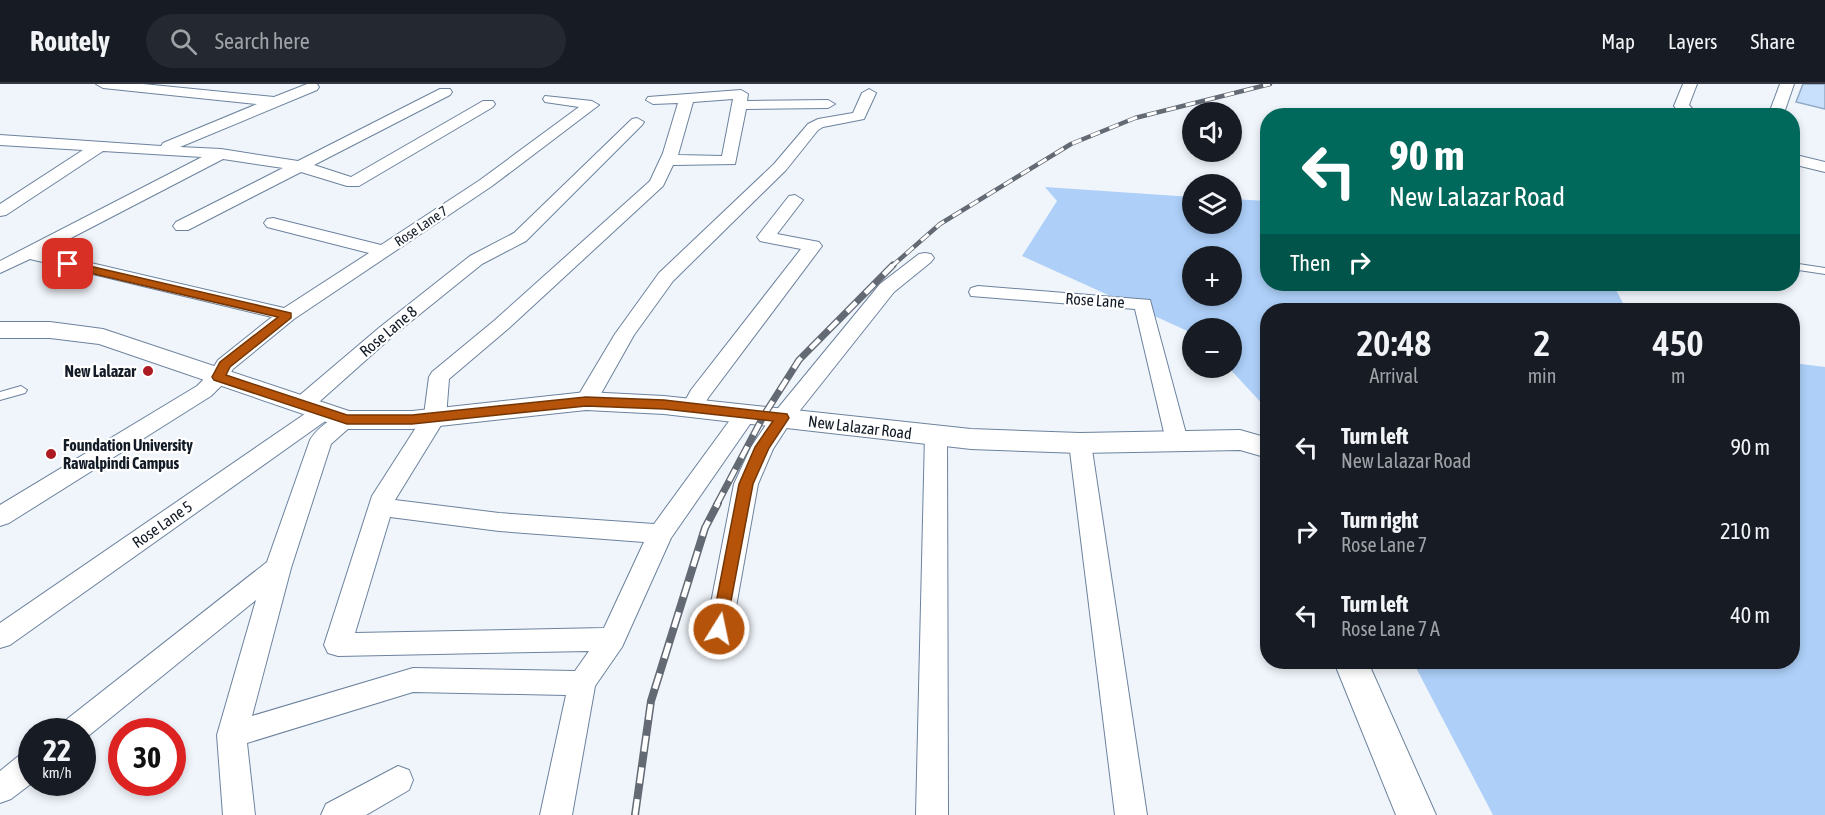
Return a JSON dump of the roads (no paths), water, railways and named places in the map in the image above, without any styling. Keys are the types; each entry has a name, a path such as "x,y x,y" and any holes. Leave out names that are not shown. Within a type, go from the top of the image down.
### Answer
{"street":[{"path":"103,84 276,102"},
{"path":"1683,108 1681,106 1690,84"},
{"path":"1777,108 1787,84"},
{"path":"161,149 312,87"},
{"path":"182,226 445,92"},
{"path":"586,402 625,334 666,277 780,167 813,127 818,123 859,116 868,93"},
{"path":"653,100 741,94 729,161 668,160"},
{"path":"612,639 338,645 384,496 435,417 439,376 502,324 657,183 668,160 687,98"},
{"name":"Rose Lane 7","path":"0,517 204,391 218,377 225,365 287,315 486,183 525,152 592,105 550,99"},
{"path":"0,140 221,154 300,166 349,183 359,182 488,104"},
{"path":"739,105 828,104"},
{"name":"Rose Lane 8","path":"324,412 387,331 476,260 520,237 637,122"},
{"path":"0,211 100,146"},
{"path":"0,268 221,154"},
{"path":"1800,161 1825,167"},
{"path":"692,408 699,395 813,246 766,237 795,200"},
{"path":"273,223 383,251"},
{"path":"31,254 104,275 170,287 287,315"},
{"path":"719,629 746,484 762,447 782,418 887,288 925,258"},
{"name":"Rose Lane","path":"978,292 1143,304 1177,441"},
{"name":"New Lalazar Road","path":"0,330 50,330 103,337 324,412 412,420 586,402 692,408 971,439 1080,443 1240,440 1260,446"},
{"path":"238,815 232,735 278,568 321,440 324,412"},
{"name":"Rose Lane 5","path":"0,637 324,412"},
{"path":"556,815 582,683 612,639 660,534 746,414"},
{"path":"932,815 936,435"},
{"path":"1080,443 1131,815"},
{"path":"381,507 499,522 660,534"},
{"path":"90,718 278,568"},
{"path":"1354,669 1416,815"},
{"path":"232,735 413,680 582,683"},
{"path":"0,789 18,775"},
{"path":"338,815 399,780"}],"lane":[{"path":"1800,267 1825,271"},
{"path":"0,396 21,390"}],"railway":[{"path":"891,267 940,224 1071,144 1135,118 1270,84"},
{"path":"717,504 764,415 799,360 891,267"},
{"path":"635,815 651,701 705,528 718,503"}],"place":[{"name":"New Lalazar","path":"148,371"},
{"name":"Foundation University Rawalpindi Campus","path":"51,454"}]}
